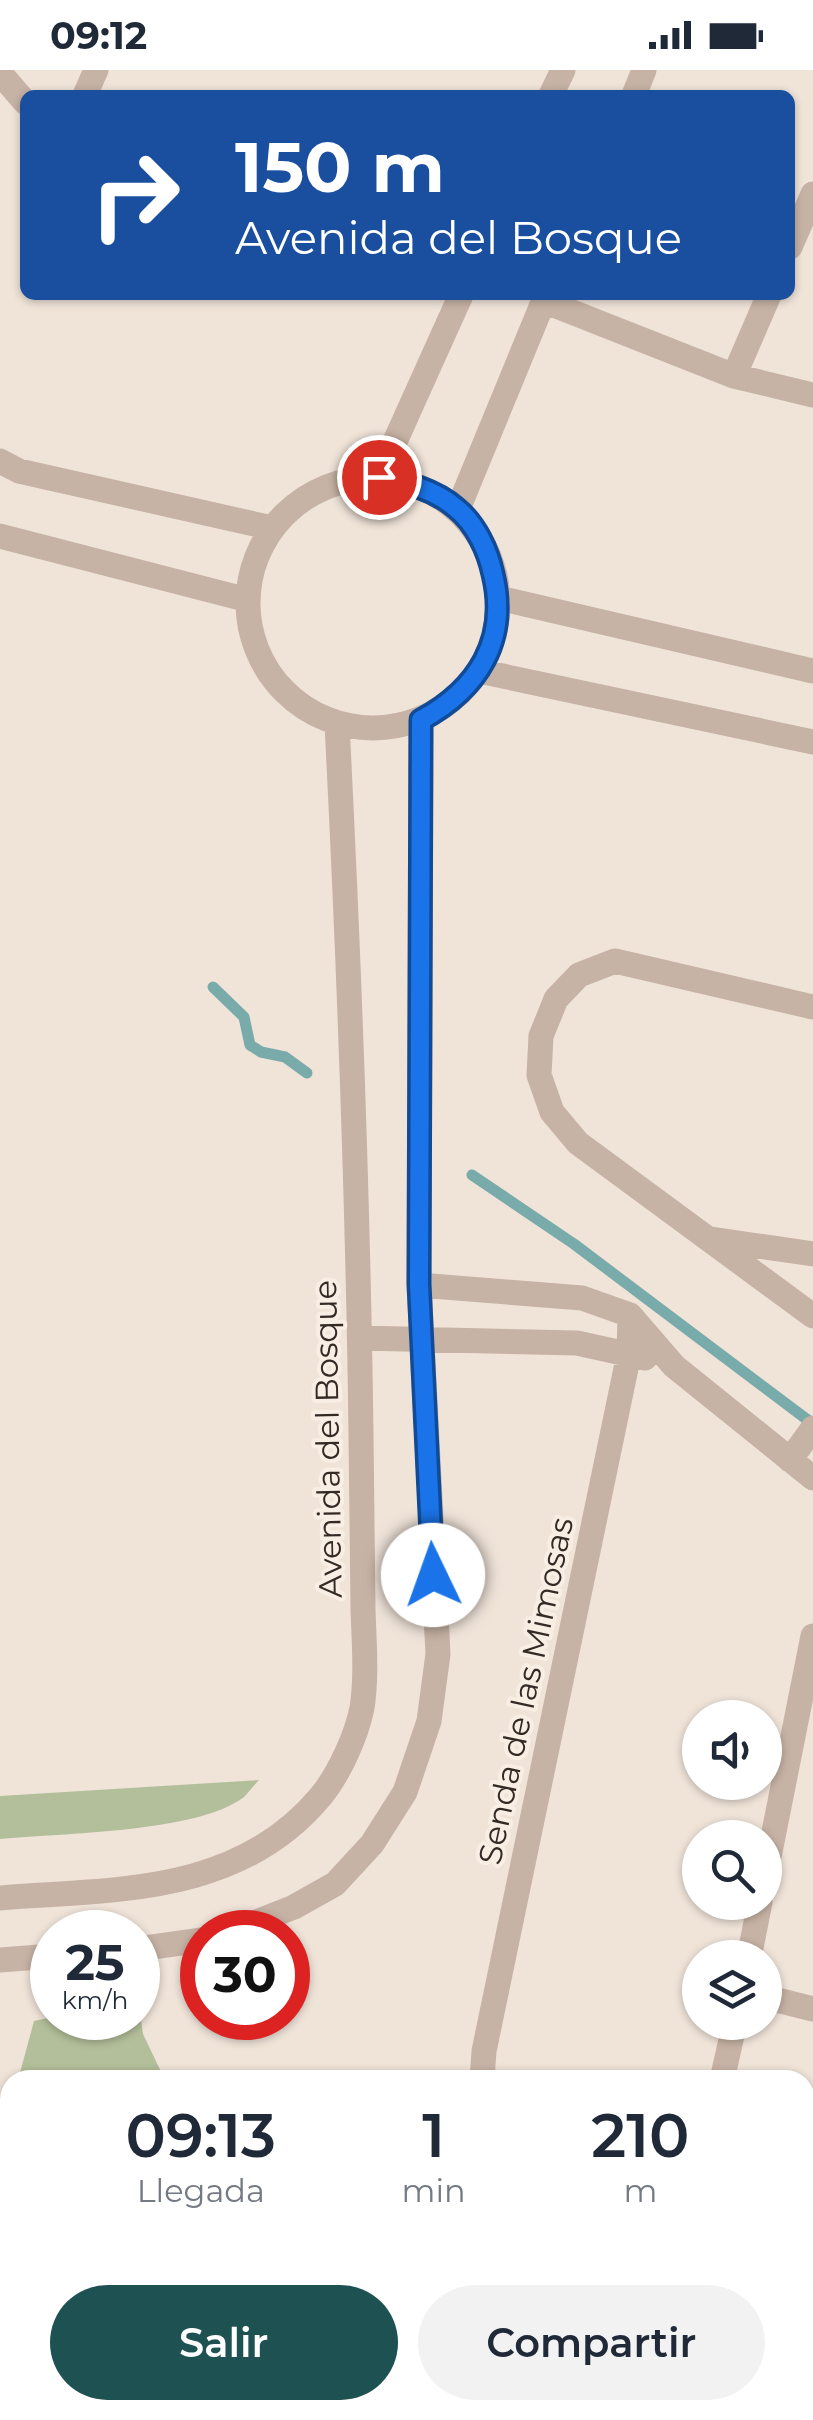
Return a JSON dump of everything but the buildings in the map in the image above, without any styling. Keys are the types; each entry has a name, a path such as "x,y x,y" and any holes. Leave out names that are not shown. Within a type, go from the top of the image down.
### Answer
{"street":[{"path":"0,72 20,96"},
{"path":"795,235 813,194"},
{"path":"379,477 459,300"},
{"path":"458,509 544,300"},
{"path":"550,300 734,376 813,395"},
{"path":"734,376 767,300"},
{"path":"0,461 19,472 272,528"},
{"path":"379,477 422,486 458,509 488,550 499,598 494,636 479,671 444,708 421,720 379,729 337,724 307,710 282,690 262,663 250,632 248,600 254,562 272,528 301,500 338,481 379,477"},
{"path":"0,536 248,600"},
{"path":"499,598 813,671"},
{"path":"479,671 813,742"},
{"path":"286,1910 335,1884 372,1844 406,1792 429,1722 438,1654 419,1284 421,720"},
{"name":"Avenida del Bosque","path":"0,1898 190,1879 238,1862 270,1844 322,1795 342,1761 362,1708 360,1338 337,724"},
{"path":"813,1007 615,962 578,975 556,1000 541,1036 538,1075 552,1112 578,1143 813,1316"},
{"path":"706,1238 813,1254"},
{"path":"419,1284 582,1298 630,1315 674,1366 813,1478"},
{"name":"Senda de las Mimosas","path":"483,2070 629,1354 630,1315"},
{"path":"360,1338 577,1343 674,1366"},
{"path":"790,1460 813,1428"},
{"path":"776,1820 813,1636"},
{"path":"0,1960 30,1958"},
{"path":"782,2002 813,2010"},
{"path":"724,2070 731,2040"}],"green space":[{"path":"259,1780 244,1797 194,1818 127,1829 0,1839 0,1796"},
{"path":"30,2036 30,2040 146,2040 160,2070 21,2070"}],"waterway":[{"path":"213,987 244,1017 250,1045 261,1052 285,1057 307,1073"},
{"path":"472,1175 574,1244 813,1424"}],"route":[{"path":"379,477 422,486 458,509 488,550 499,598 494,636 479,671 444,708 421,720 419,1284 433,1575"}]}
